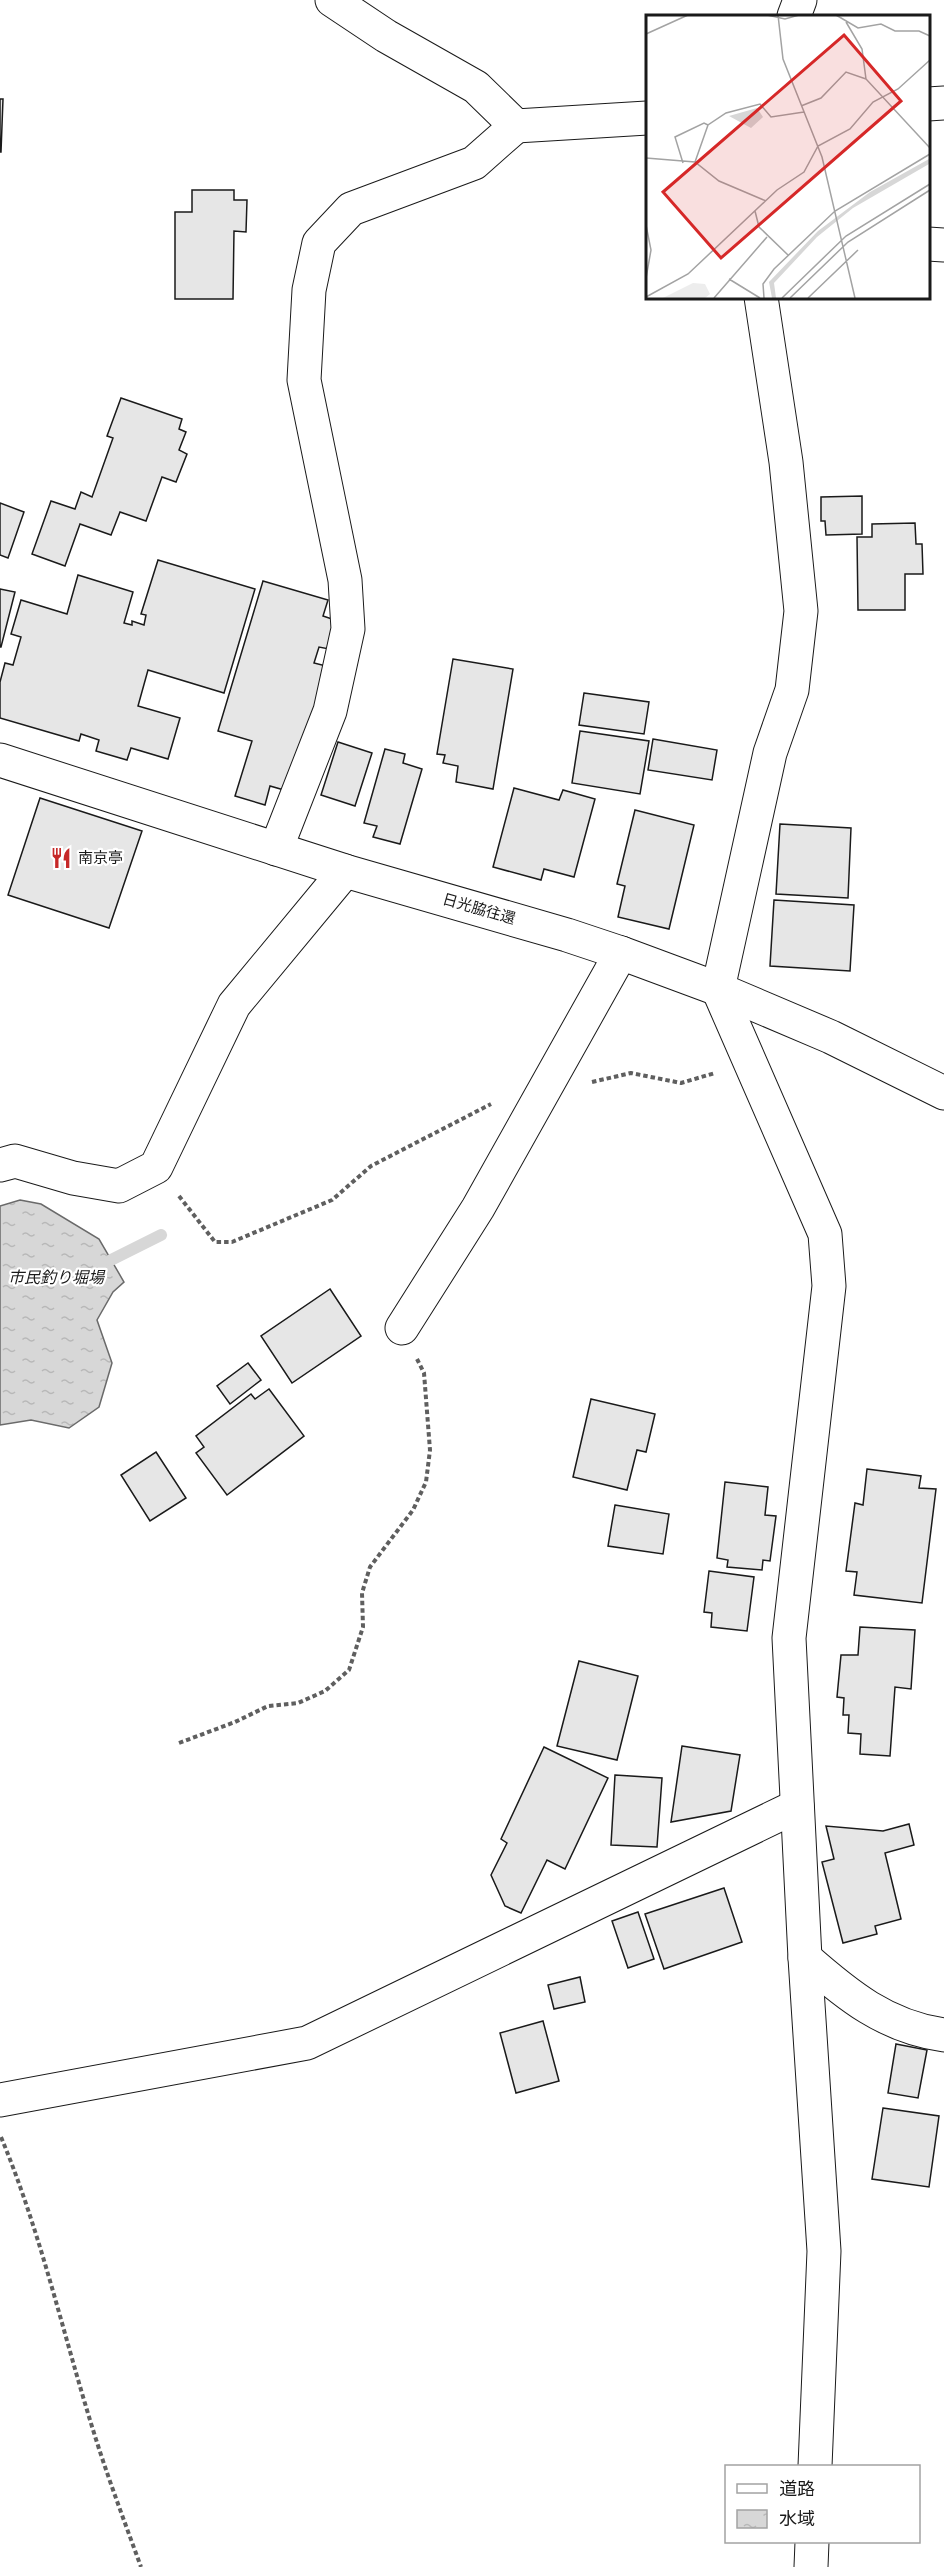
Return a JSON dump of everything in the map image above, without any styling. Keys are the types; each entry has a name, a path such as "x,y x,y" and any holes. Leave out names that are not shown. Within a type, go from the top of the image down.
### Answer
{"main road":[{"path":"332,0 386,36 476,87 516,126"},
{"path":"794,15 800,0"},
{"path":"929,104 944,103"},
{"path":"276,849 330,711 348,629 345,580 304,380 309,290 319,243 351,209 474,163 516,126 646,118"},
{"path":"929,244 944,245"},
{"path":"761,298 786,462 801,611 792,690 770,753 718,989 825,1234 829,1286 789,1638 805,1958 824,2251 815,2465"},
{"name":"日光脇往還","path":"0,760 345,871 621,952 718,989 831,1038 944,1093"},
{"path":"0,1165 15,1161 73,1178 119,1185 156,1167 234,1005 345,871"},
{"path":"402,1328 478,1208 621,952"},
{"path":"0,2100 307,2043 797,1806"},
{"path":"805,1958 843,1992 873,2012 929,2033 944,2035"},
{"path":"811,2567 812,2543"}],"path":[{"path":"156,1167 215,1242 232,1242 332,1200 371,1166 505,1097 541,1093 631,1073 681,1083 751,1062"},
{"path":"179,1743 235,1722 268,1706 298,1703 325,1691 349,1670 363,1628 362,1593 370,1567 413,1510 426,1482 430,1450 424,1372 402,1328"},
{"path":"0,2133 33,2221 94,2434 141,2567"}],"water":[{"name":"市民釣り堀場","path":"20,1200 41,1204 99,1239 124,1282 113,1292 97,1320 112,1363 99,1407 69,1428 31,1420 0,1425 0,1206"}],"building":[{"path":"0,99 3,99 1,152 0,152"},
{"path":"192,190 234,190 234,200 247,200 246,232 234,231 233,299 175,299 175,212 192,212"},
{"path":"121,398 182,419 179,429 186,432 179,450 187,454 176,482 162,477 146,521 120,512 111,535 80,524 65,566 32,554 51,501 75,509 81,492 92,497 113,438 107,436"},
{"path":"862,496 862,534 826,535 825,521 821,521 821,497"},
{"path":"0,503 24,512 8,558 0,555"},
{"path":"915,523 916,544 922,544 923,574 905,574 905,610 858,610 857,537 872,537 872,524"},
{"path":"158,560 255,589 224,693 148,670 138,706 180,718 168,759 131,748 127,760 96,751 99,740 81,734 79,741 0,718 0,682 5,663 13,665 21,637 11,634 21,600 67,614 78,575 133,592 124,623 132,625 132,621 144,625 146,615 141,614"},
{"path":"263,581 328,600 323,616 338,621 329,649 319,647 314,663 330,667 291,792 270,786 265,805 235,796 252,741 218,731"},
{"path":"0,589 15,592 1,647 0,647"},
{"path":"453,659 513,669 493,789 456,782 458,766 443,763 445,755 437,754"},
{"path":"584,693 649,702 644,734 579,725"},
{"path":"580,731 649,741 640,794 572,783"},
{"path":"653,739 717,750 712,780 648,770"},
{"path":"338,742 372,753 355,806 321,795"},
{"path":"385,749 405,754 403,763 422,769 400,844 373,837 377,826 364,823"},
{"path":"514,788 559,800 563,790 595,799 574,877 544,869 541,880 493,867"},
{"path":"40,798 142,831 109,928 8,895"},
{"path":"635,810 694,825 669,929 618,917 625,886 617,884"},
{"path":"780,824 851,828 848,898 776,894"},
{"path":"774,900 854,905 850,971 770,966"},
{"path":"330,1289 361,1336 292,1383 261,1336"},
{"path":"248,1363 261,1380 230,1404 217,1386"},
{"path":"269,1389 304,1436 227,1495 196,1453 204,1447 196,1436 251,1394 255,1399"},
{"path":"591,1399 655,1414 646,1452 637,1450 627,1490 573,1477"},
{"path":"156,1452 186,1498 150,1521 121,1475"},
{"path":"867,1469 921,1476 919,1488 936,1489 922,1603 854,1595 857,1572 846,1571 855,1503 863,1505"},
{"path":"725,1482 768,1487 765,1515 776,1516 770,1561 763,1560 762,1570 727,1567 728,1560 717,1558"},
{"path":"615,1505 669,1514 663,1554 608,1546"},
{"path":"709,1571 754,1577 747,1631 711,1627 712,1613 704,1612"},
{"path":"860,1627 915,1630 911,1689 895,1687 890,1756 860,1754 861,1734 848,1733 849,1715 843,1715 844,1698 837,1697 841,1655 858,1655"},
{"path":"579,1661 638,1676 617,1760 557,1746"},
{"path":"682,1746 740,1755 731,1811 671,1822"},
{"path":"544,1747 608,1778 565,1869 547,1860 521,1913 505,1906 491,1875 507,1843 501,1839"},
{"path":"615,1775 662,1778 657,1847 611,1845"},
{"path":"909,1824 914,1845 885,1853 901,1919 875,1926 877,1934 843,1943 822,1862 834,1859 826,1826 883,1831"},
{"path":"724,1888 742,1942 664,1969 645,1914"},
{"path":"638,1912 654,1959 628,1968 612,1921"},
{"path":"580,1977 585,2002 554,2009 548,1985"},
{"path":"543,2021 559,2081 516,2093 500,2033"},
{"path":"896,2044 927,2050 918,2098 888,2093"},
{"path":"883,2108 939,2116 929,2187 872,2179"}],"waterway":[{"path":"111,1260 161,1235"}],"place":[{"name":"南京亭","path":"61,858"}]}
